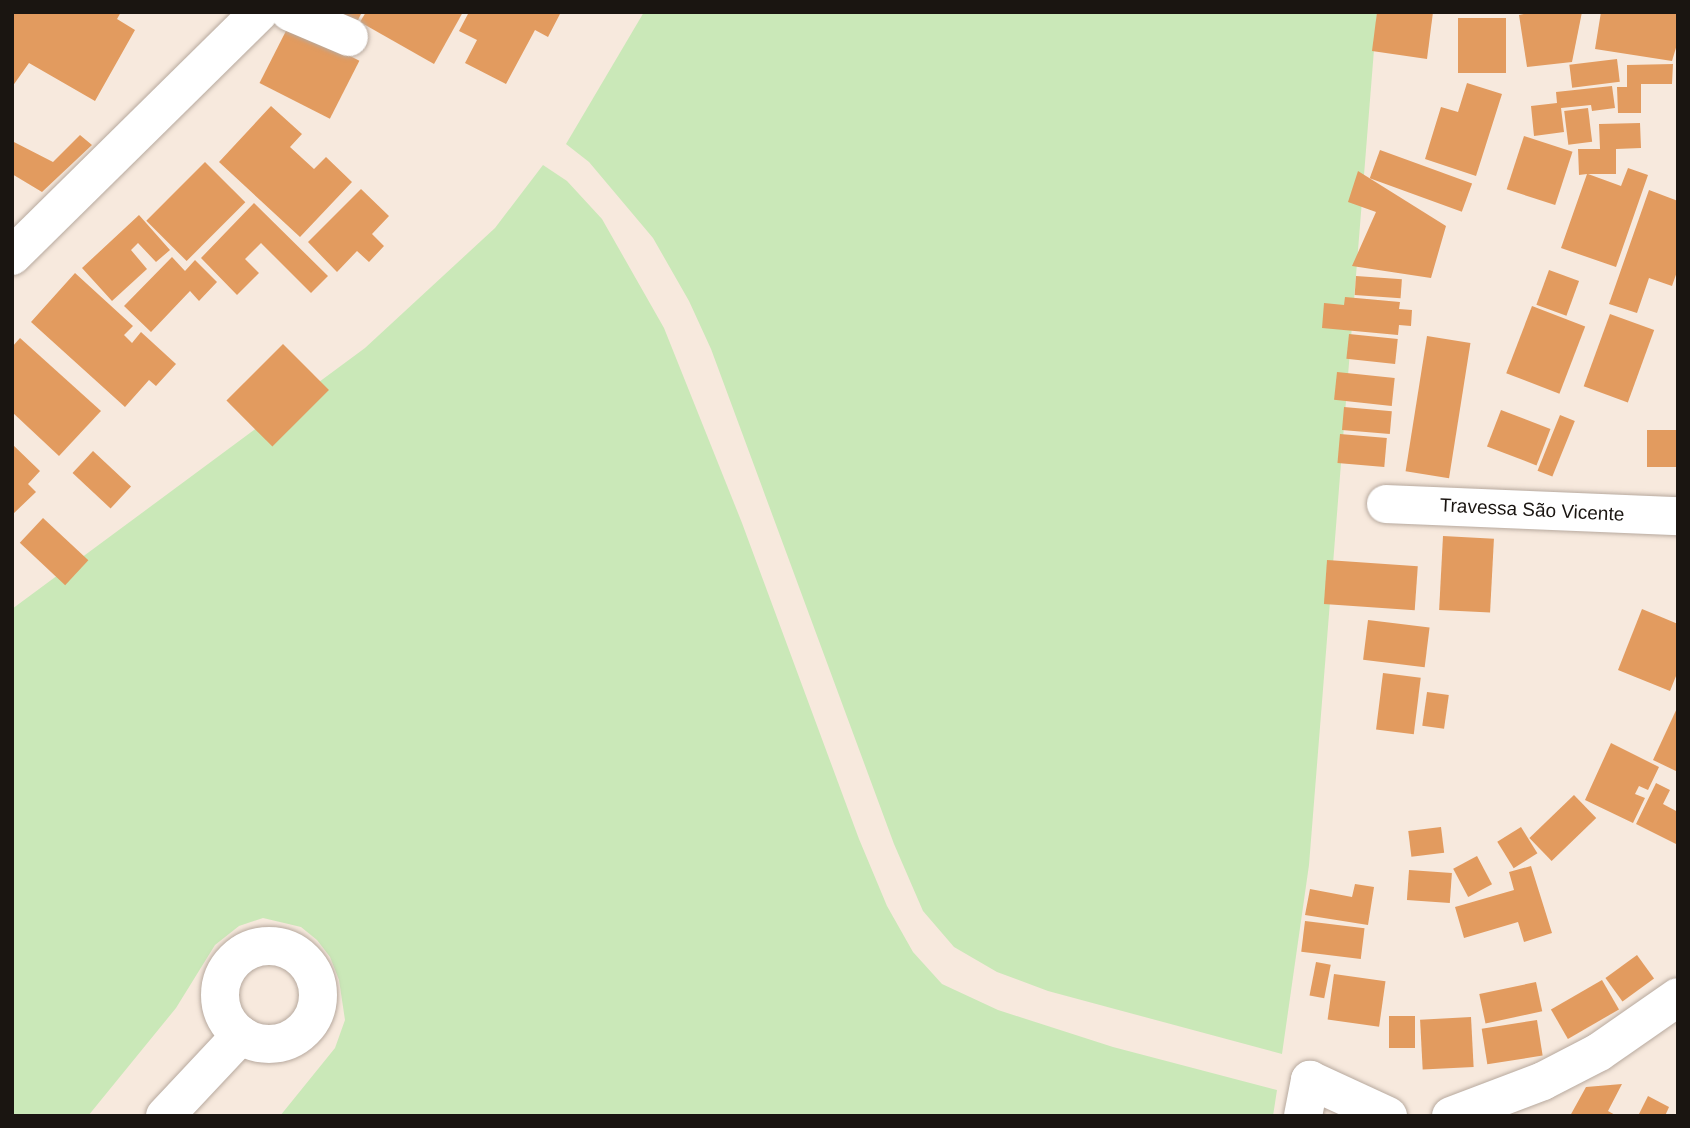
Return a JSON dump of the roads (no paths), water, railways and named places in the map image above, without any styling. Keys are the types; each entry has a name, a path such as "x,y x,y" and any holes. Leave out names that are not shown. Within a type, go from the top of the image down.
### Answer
{"street":[{"path":"12,256 259,12"},
{"path":"290,12 349,37"},
{"name":"Travessa São Vicente","path":"1387,503 1678,516"},
{"path":"1451,1116 1543,1081 1599,1052 1678,997"},
{"path":"165,1116 241,1035"},
{"path":"1306,1098 1388,1116"}]}
